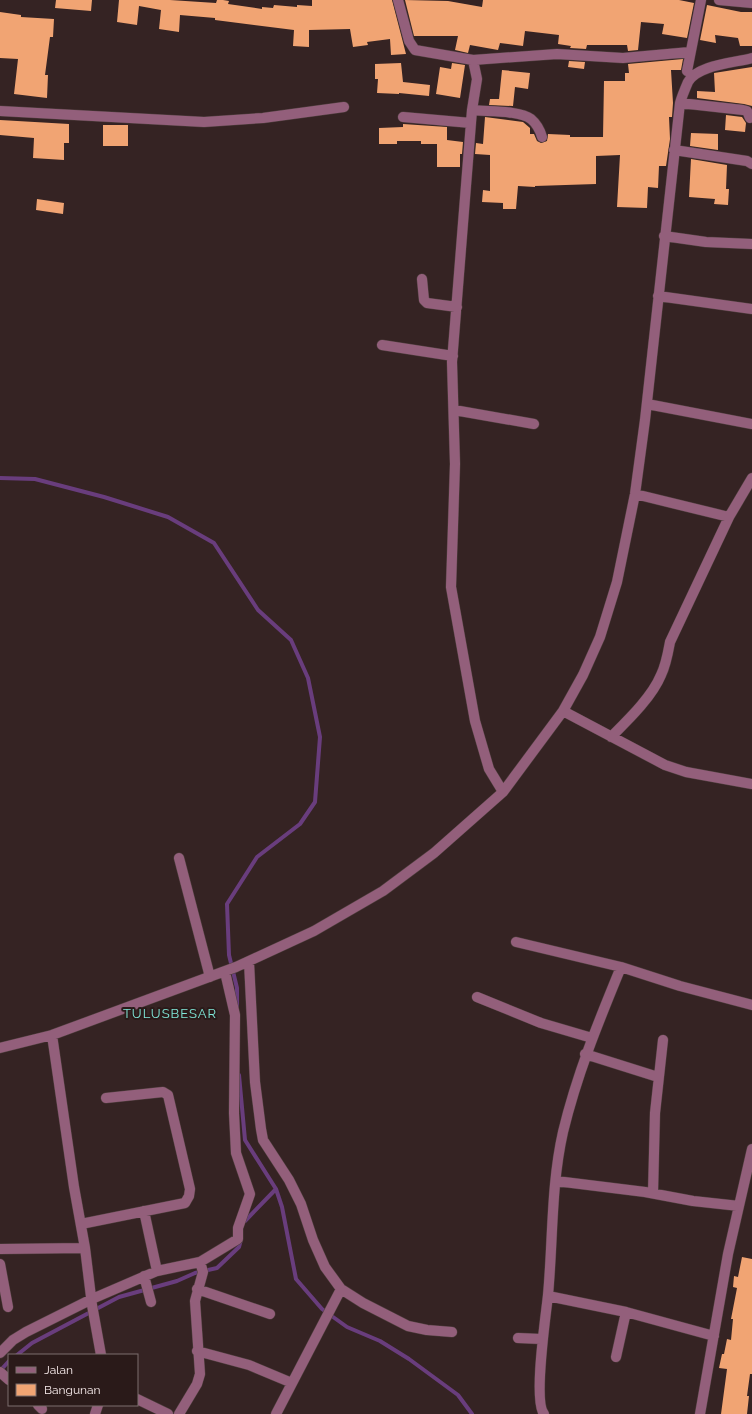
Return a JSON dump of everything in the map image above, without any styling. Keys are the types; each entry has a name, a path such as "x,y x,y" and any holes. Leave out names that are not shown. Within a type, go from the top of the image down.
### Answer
{"street":[{"path":"398,0 409,41 415,50 473,60 557,54 623,58 690,52"},
{"path":"687,70 701,0"},
{"path":"719,0 747,2"},
{"path":"0,1048 52,1035 230,970 314,931 383,891 434,853 503,792 563,711 583,675 600,637 617,582 635,494 647,404 664,236 680,103 688,82 693,75 704,70 752,58"},
{"path":"473,60 477,79 472,110 453,356 456,464 451,587 475,721 489,769 503,792"},
{"path":"680,103 743,110 747,111 750,118"},
{"path":"0,111 204,122 263,118 344,107"},
{"path":"472,110 518,114 530,118 538,126 542,137"},
{"path":"403,117 471,123"},
{"path":"674,150 747,161 752,164"},
{"path":"664,236 706,242 752,244"},
{"path":"422,279 424,300 426,303 457,307"},
{"path":"658,296 752,309"},
{"path":"382,344 453,356"},
{"path":"647,404 752,424"},
{"path":"454,410 534,424"},
{"path":"612,737 652,690 661,676 666,662 670,642 729,517 751,482"},
{"path":"635,494 729,517"},
{"path":"563,711 665,765 686,772 752,784"},
{"path":"179,858 210,977"},
{"path":"516,942 621,968 680,986 752,1005"},
{"path":"249,962 255,1082 263,1140 295,1192 312,1240 325,1267 341,1289 363,1303 408,1326 427,1330 452,1332"},
{"path":"544,1414 540,1403 541,1339 548,1296 556,1181 563,1133 585,1054 621,968"},
{"path":"0,1353 12,1340 26,1332 145,1278 157,1271 202,1267 238,1239 238,1228 250,1194 236,1153 234,1113 235,1015 230,970"},
{"path":"477,997 541,1023 592,1038"},
{"path":"52,1035 74,1187 85,1248 94,1318 101,1354"},
{"path":"653,1193 658,1077 663,1040"},
{"path":"585,1054 658,1077"},
{"path":"81,1224 185,1203 189,1196 190,1190 168,1095 163,1092 106,1098"},
{"path":"700,1414 739,1206 750,1164 752,1149"},
{"path":"556,1181 653,1193 693,1201 739,1206"},
{"path":"144,1211 157,1271"},
{"path":"0,1249 85,1248"},
{"path":"0,1264 8,1307"},
{"path":"178,1414 197,1384 200,1374 195,1301 202,1267"},
{"path":"145,1278 151,1302"},
{"path":"197,1289 270,1314"},
{"path":"276,1414 341,1289"},
{"path":"548,1296 626,1312 714,1336"},
{"path":"616,1357 626,1312"},
{"path":"518,1338 541,1339"},
{"path":"198,1351 249,1365 292,1383"},
{"path":"0,1372 8,1379"},
{"path":"138,1399 168,1414"}],"building":[{"path":"56,0 92,0 91,11 55,8"},
{"path":"119,0 170,0 216,3 217,0 223,0 229,1 228,4 262,9 262,7 273,8 274,5 297,7 297,5 312,6 312,0 392,0 406,54 391,55 390,39 367,42 368,45 353,47 350,29 309,30 309,47 293,46 294,30 215,20 215,18 180,15 179,32 159,29 161,10 139,6 137,25 117,22"},
{"path":"405,0 448,1 482,7 483,0 679,0 694,3 687,38 662,34 664,24 641,22 638,50 628,51 627,45 587,45 586,49 570,48 571,46 558,44 559,35 525,31 523,46 500,43 498,50 470,45 468,53 455,50 458,36 414,36"},
{"path":"707,5 741,12 752,12 752,46 740,46 738,38 715,35 716,43 700,40"},
{"path":"0,12 21,15 21,17 54,19 53,37 50,37 45,75 48,75 47,98 14,94 18,59 0,58"},
{"path":"683,59 681,70 671,70 673,103 672,117 669,117 670,139 666,166 659,166 658,188 648,187 647,208 617,207 620,155 596,156 596,184 535,187 518,186 516,209 503,209 503,203 482,202 483,190 490,191 490,155 475,154 476,143 483,144 485,117 523,122 530,128 530,134 534,134 537,141 541,143 547,141 548,134 570,135 570,137 603,137 604,81 625,81 625,73 629,73 628,64"},
{"path":"569,61 585,62 584,69 568,67"},
{"path":"401,63 403,82 430,85 429,96 399,93 377,93 378,79 375,79 375,64"},
{"path":"452,63 465,65 460,98 436,94 440,67 451,69"},
{"path":"752,67 752,106 697,98 697,91 715,92 714,73"},
{"path":"502,70 530,73 528,89 515,87 513,106 489,105 490,99 499,99"},
{"path":"726,115 742,117 746,123 745,132 725,130"},
{"path":"0,120 69,124 69,143 64,143 64,160 33,158 34,138 0,135"},
{"path":"403,124 447,127 447,140 463,142 462,154 460,154 460,167 437,167 437,144 421,144 421,141 397,141 397,144 379,144 379,128 403,127"},
{"path":"103,125 128,125 128,146 103,146"},
{"path":"691,133 718,134 718,150 690,146"},
{"path":"691,159 727,165 726,189 729,189 728,205 714,204 715,199 689,197"},
{"path":"37,199 64,203 63,214 36,210"},
{"path":"742,1257 752,1259 752,1374 750,1374 747,1396 749,1396 747,1414 721,1414 727,1369 719,1368 727,1339 731,1340 733,1319 731,1319 737,1288 733,1287 734,1276 738,1277"}],"waterway":[{"path":"0,478 35,479 104,497 168,517 214,543 258,610 291,640 308,678 320,737 315,802 300,824 257,857 227,904 229,955 237,988 237,1007"},
{"path":"239,1075 245,1140 276,1189 282,1207 296,1279 322,1309 347,1327 380,1341 409,1359 458,1395 472,1414"},
{"path":"245,1221 276,1189"},
{"path":"18,1354 32,1343 119,1297 177,1281 195,1273 217,1268 239,1247 241,1240"},
{"path":"0,1371 8,1362"}],"district":[{"name":"TULUSBESAR","path":"170,1013"}]}
